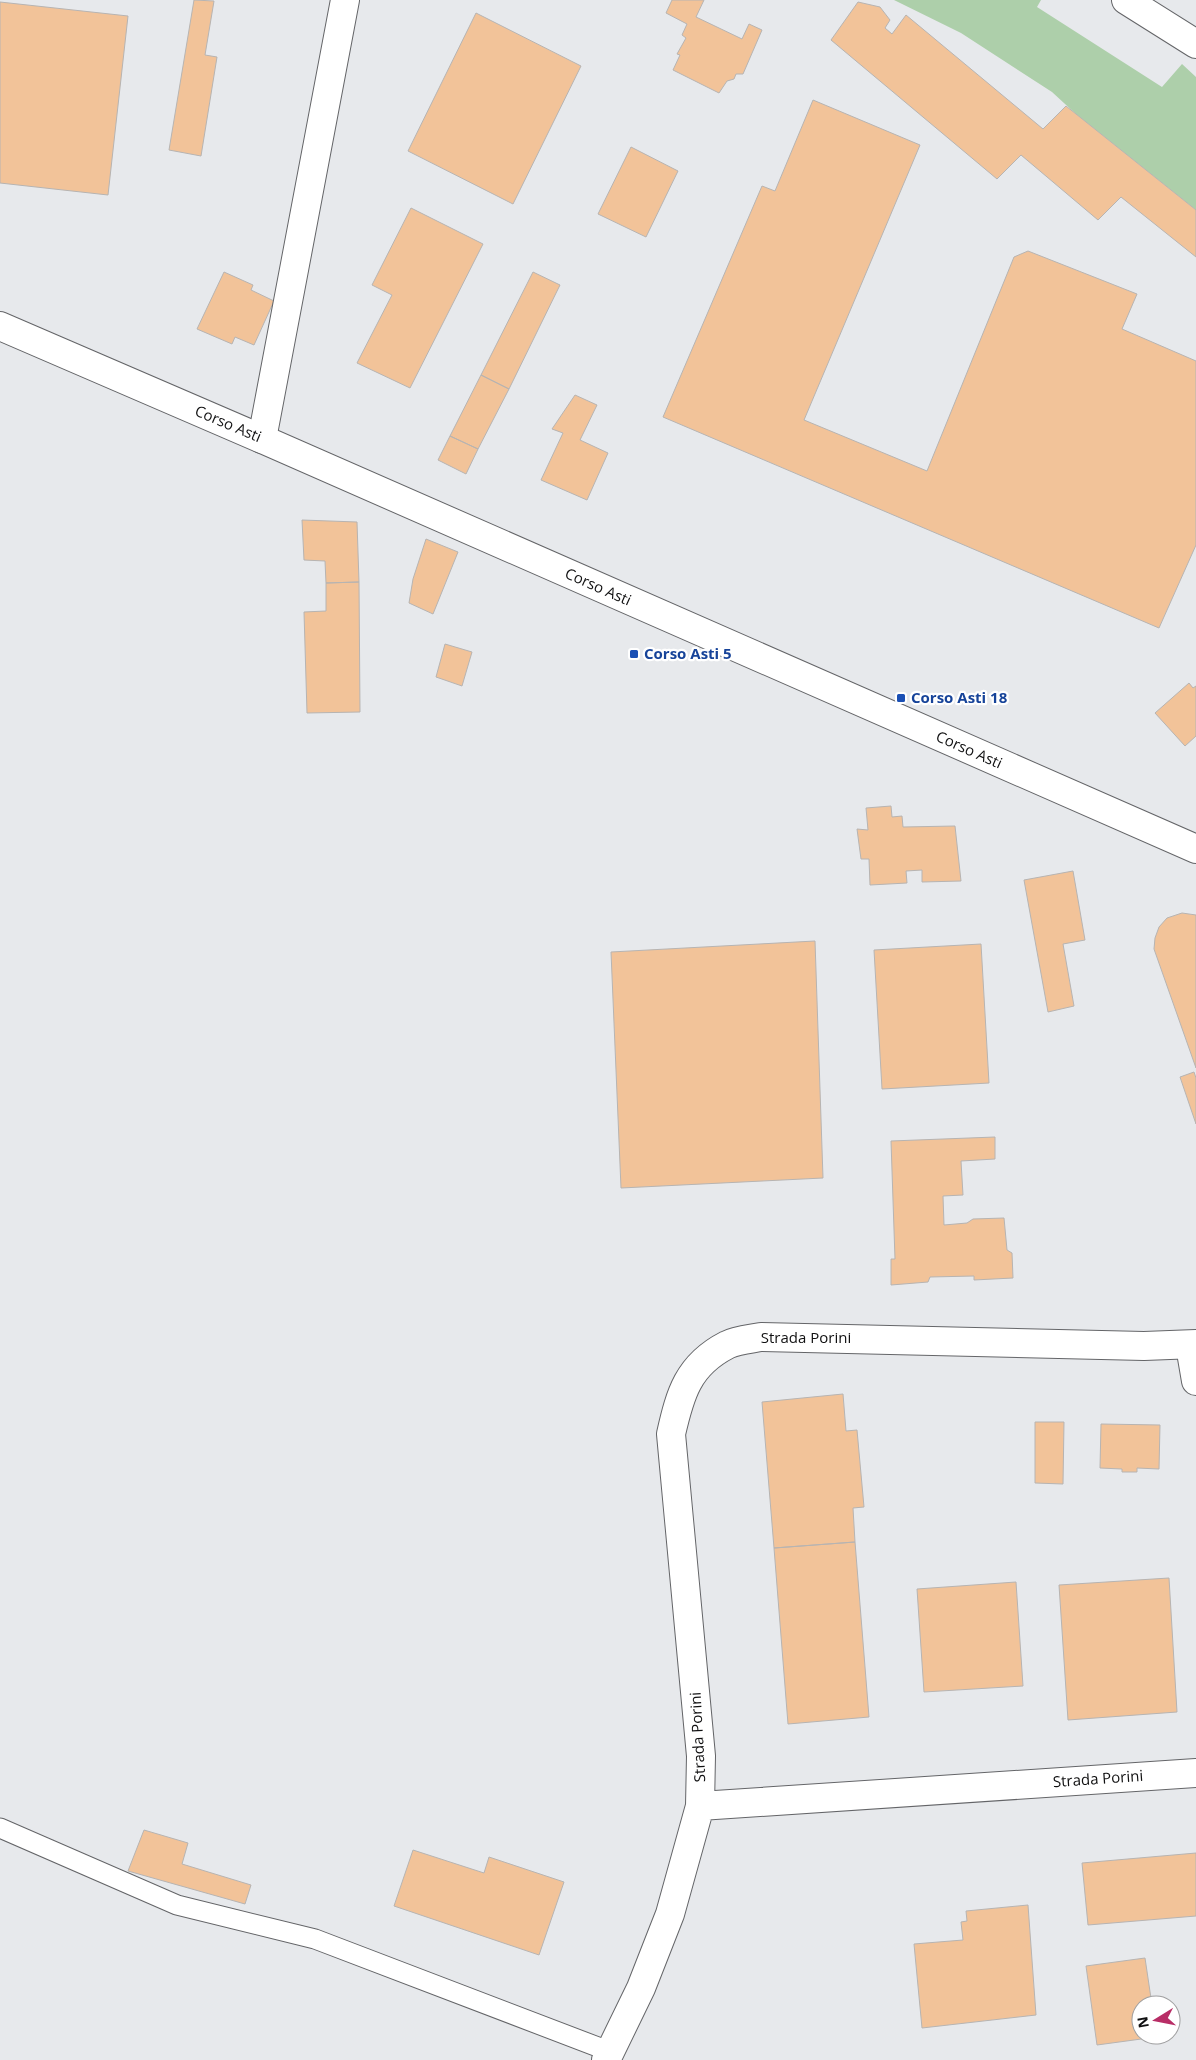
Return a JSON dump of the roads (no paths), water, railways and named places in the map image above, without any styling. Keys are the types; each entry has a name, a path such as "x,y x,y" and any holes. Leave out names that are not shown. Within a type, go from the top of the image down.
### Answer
{"street":[{"path":"262,439 345,0"},
{"path":"1126,0 1196,44"},
{"name":"Corso Asti","path":"0,326 1196,849"},
{"name":"Strada Porini","path":"608,2056 641,1988 670,1914 700,1806 702,1756 671,1434 679,1397 697,1365 728,1344 761,1336 1193,1345 1196,1381"},
{"name":"Strada Porini","path":"700,1806 1196,1773"}],"lane":[{"path":"0,1828 177,1905 315,1939 608,2056"}],"place":[{"name":"Corso Asti 5","path":"634,654"},
{"name":"Corso Asti 18","path":"901,698"}]}
